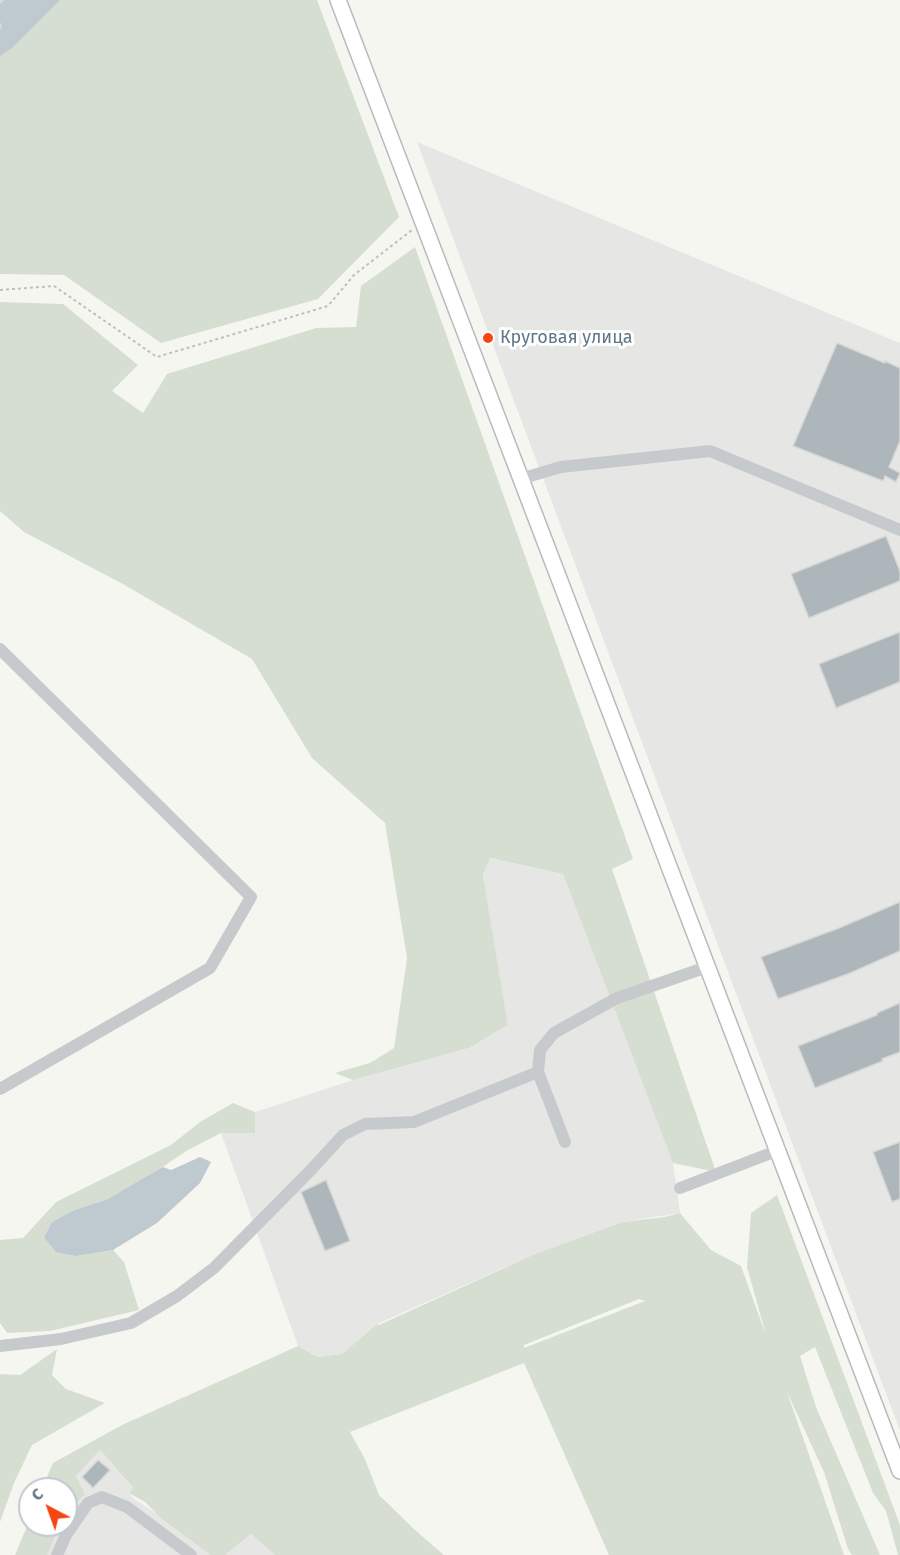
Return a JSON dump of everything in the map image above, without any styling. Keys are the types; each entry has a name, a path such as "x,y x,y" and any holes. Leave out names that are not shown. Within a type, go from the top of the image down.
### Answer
{"main road":[{"path":"338,0 707,967 897,1451 900,1471"}],"street":[{"path":"520,479 561,467 710,451 900,530"},
{"path":"0,649 251,897 210,968 0,1089"},
{"path":"565,1142 538,1072 540,1050 554,1033 617,998 707,967"},
{"path":"0,1346 61,1339 131,1323 177,1296 214,1268 343,1135 365,1124 414,1122 538,1072"},
{"path":"680,1188 779,1150"},
{"path":"57,1555 66,1535 88,1503 102,1497 127,1507 191,1555"}],"path":[{"path":"0,290 54,286 157,357 328,306 354,275 423,222"}],"shaded area":[{"path":"0,0 317,0 399,217 318,299 161,343 64,275 0,274"},
{"path":"5,0 60,0 12,48 0,56 2,26 0,4"},
{"path":"417,142 900,343 900,1431"},
{"path":"415,247 633,859 612,869 716,1172 673,1163 563,874 490,858 483,875 508,1025 469,1048 353,1080 335,1073 370,1063 394,1048 407,958 385,823 312,758 252,659 121,583 24,532 0,511 0,302 63,304 138,365 112,391 143,413 167,374 316,328 356,327 361,286"},
{"path":"489,858 563,874 673,1162 680,1213 622,1222 535,1254 377,1324 342,1354 318,1357 298,1346 221,1133 254,1133 255,1112 353,1080 469,1048 508,1025 483,875"},
{"path":"233,1103 255,1112 255,1133 221,1133 188,1150 137,1184 108,1199 74,1210 52,1222 44,1237 76,1256 113,1250 124,1262 139,1310 50,1331 7,1333 0,1323 0,1240 23,1238 56,1202 171,1145 200,1122"},
{"path":"200,1157 211,1162 200,1183 157,1223 113,1250 76,1256 56,1252 44,1237 52,1222 74,1210 108,1199 163,1167 171,1170"},
{"path":"777,1195 900,1525 900,1555 898,1555 886,1511 873,1493 815,1347 800,1356 816,1407 880,1555 852,1555 848,1549 824,1472 787,1392 844,1555 609,1555 524,1363 350,1432 365,1459 379,1495 444,1555 275,1555 251,1534 225,1555 211,1555 162,1519 145,1502 129,1493 133,1488 100,1450 76,1477 47,1477 53,1463 122,1425 298,1346 318,1357 342,1354 377,1324 535,1254 622,1222 680,1213 711,1250 741,1266 766,1335 747,1267 751,1213","holes":["639,1299 645,1301 524,1348 524,1345"]},
{"path":"57,1349 52,1375 66,1389 105,1403 32,1445 14,1483 0,1522 0,1374 20,1375"},
{"path":"100,1450 133,1489 129,1493 133,1498 219,1555 46,1555 54,1537 78,1537 78,1502 85,1494 76,1476"},
{"path":"78,1480 85,1494 78,1502"},
{"path":"251,1534 275,1555 225,1555"},
{"path":"22,1537 55,1537 47,1555 15,1555"}],"building":[{"path":"837,343 900,368 900,441 889,467 900,473 896,482 885,476 883,481 793,446"},
{"path":"886,536 900,571 900,581 809,618 791,574"},
{"path":"900,632 900,682 836,708 819,664"},
{"path":"900,902 900,951 848,974 778,999 761,957"},
{"path":"900,1003 900,1052 815,1088 798,1046 877,1015"},
{"path":"900,1142 900,1199 892,1202 873,1152"},
{"path":"326,1180 350,1241 325,1251 301,1192"},
{"path":"98,1460 110,1470 93,1488 82,1477"}],"place":[{"name":"Круговая улица","path":"488,338"}]}
